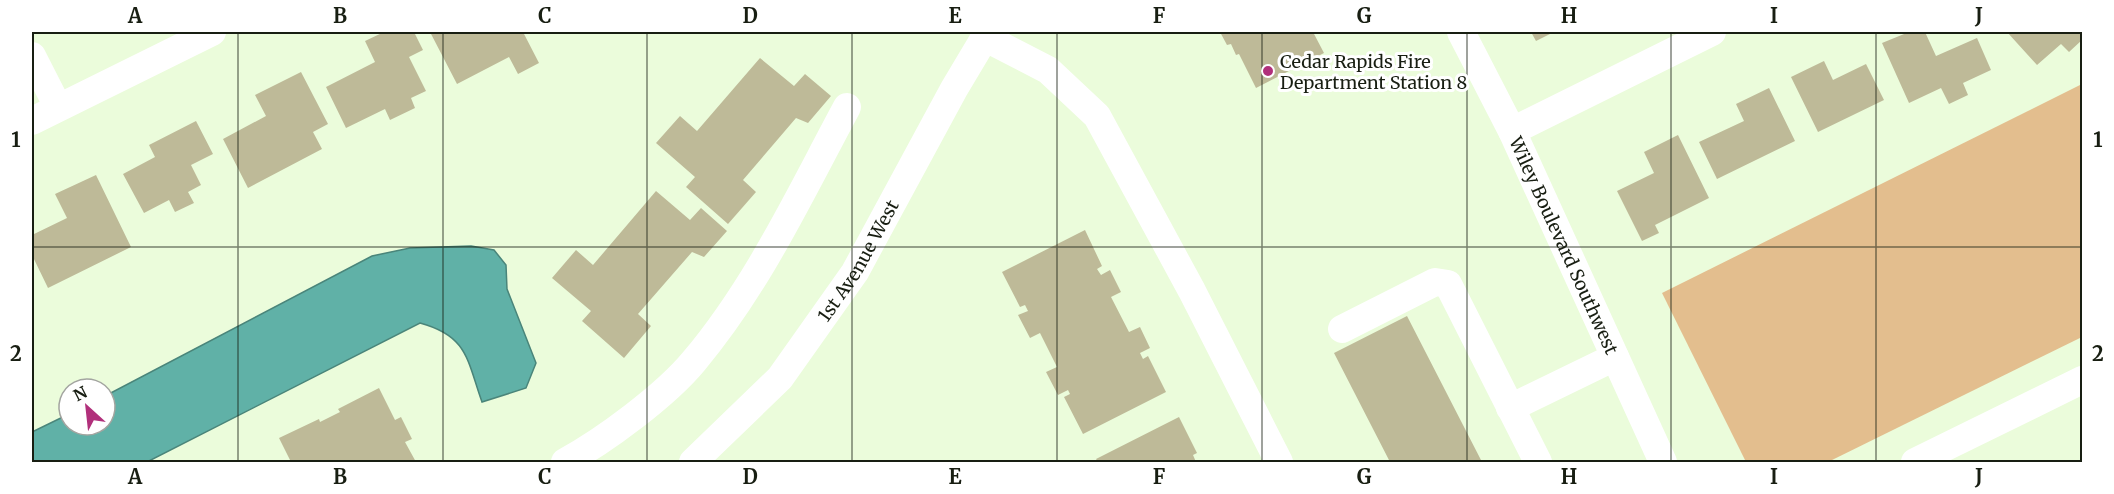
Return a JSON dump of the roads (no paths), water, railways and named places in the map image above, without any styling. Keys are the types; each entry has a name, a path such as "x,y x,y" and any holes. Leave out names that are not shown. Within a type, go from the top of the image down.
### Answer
{"street":[{"path":"32,121 212,32"},
{"name":"Wiley Boulevard Southwest","path":"1461,32 1512,131 1663,462"},
{"path":"1512,131 1712,32"},
{"path":"986,34 1048,70 1097,116 1192,291 1279,462"},
{"name":"1st Avenue West","path":"693,462 780,378 855,272 986,34"},
{"path":"32,56 58,107"},
{"path":"565,462 632,417 693,363 728,318 761,267 847,107"},
{"path":"1342,329 1435,282 1448,284 1538,462"},
{"path":"1510,408 1615,357"},
{"path":"1915,462 2082,380"}],"water":[{"path":"471,246 494,250 506,265 507,289 536,363 526,388 482,402 468,362 457,343 436,328 420,323 147,462 32,462 32,432 57,420 57,437 117,437 117,390 372,256 410,248"}],"place":[{"name":"Cedar Rapids Fire Department Station 8","path":"1268,71"}]}
